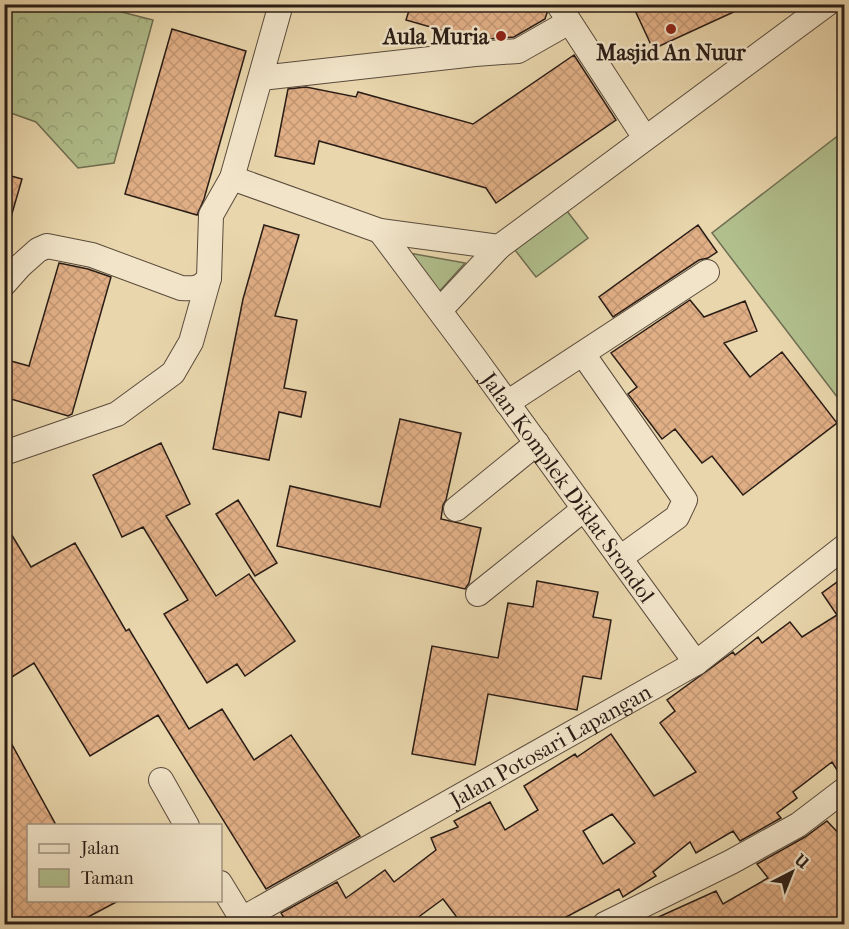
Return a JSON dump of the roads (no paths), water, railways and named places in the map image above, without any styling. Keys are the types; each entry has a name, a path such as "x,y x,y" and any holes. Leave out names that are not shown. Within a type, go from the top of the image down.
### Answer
{"street":[{"path":"4,451 10,451 117,414 173,373 190,342 209,278 211,215 232,178 281,4"},
{"path":"440,310 500,247 826,4"},
{"path":"261,78 518,51 563,13 645,138"},
{"path":"232,178 380,231 500,247"},
{"name":"Jalan Komplek Diklat Srondol","path":"380,231 696,663"},
{"path":"4,284 38,250 47,246 92,255 181,288 196,289 209,278"},
{"path":"507,403 707,272"},
{"path":"583,354 685,500 677,517 620,558"},
{"path":"456,509 537,443"},
{"path":"478,594 584,509"},
{"name":"Jalan Potosari Lapangan","path":"243,922 696,663 844,547"},
{"path":"161,780 186,824"},
{"path":"605,924 731,862 798,825 844,789"},
{"path":"222,886 243,922"}],"place":[{"name":"Masjid An Nuur","path":"671,29"},
{"name":"Aula Muria","path":"501,36"}]}
